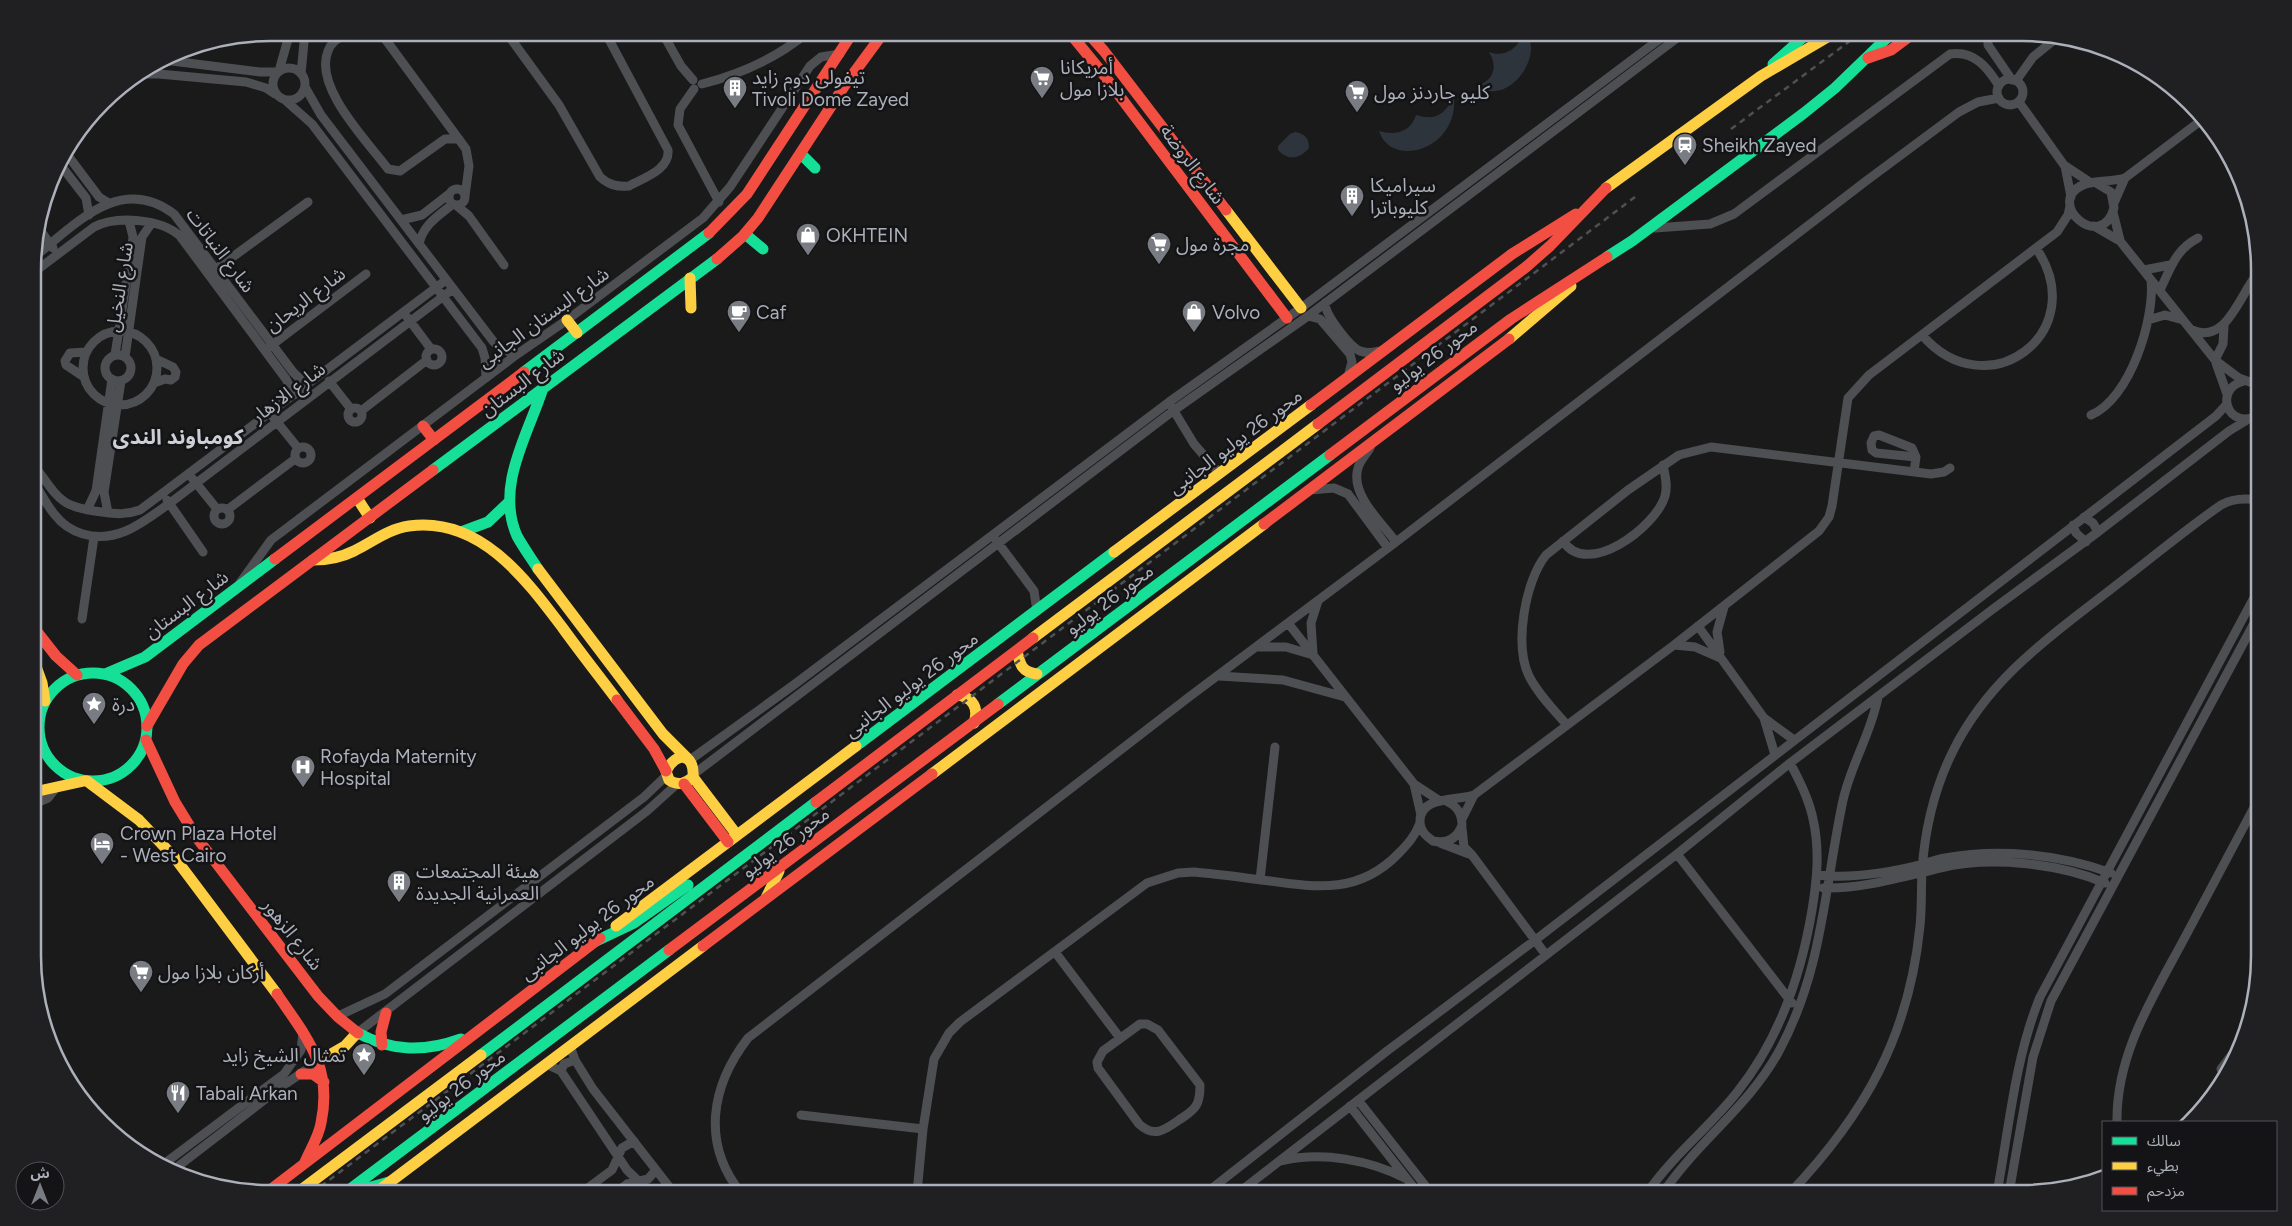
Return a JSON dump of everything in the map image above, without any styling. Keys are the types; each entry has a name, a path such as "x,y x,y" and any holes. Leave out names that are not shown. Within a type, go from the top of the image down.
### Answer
{"main road":[{"name":"شارع البستان","path":"105,674 145,657 703,239 731,213 747,194 848,41"},
{"name":"شارع البستان","path":"147,726 183,664 199,645 690,278 745,234 801,154 874,41"},
{"name":"شارع الروضة","path":"1077,41 1288,318"},
{"name":"شارع الروضة","path":"1095,41 1301,308"},
{"path":"1761,76 1799,41"},
{"name":"محور 26 يوليو","path":"309,1185 1526,267 1550,246 1582,210 1621,177 1761,76 1821,41"},
{"name":"محور 26 يوليو","path":"358,1185 1511,319 1579,277 1650,229 1804,114 1835,88 1883,41"},
{"path":"1863,59 1891,50 1903,41"},
{"path":"801,154 815,168"},
{"name":"محور 26 يوليو الجانبى","path":"276,1185 594,942 1525,244 1582,210"},
{"path":"745,234 762,249"},
{"path":"385,1185 1535,319 1579,277"},
{"path":"690,278 691,308"},
{"path":"1288,318 1290,308 1301,308"},
{"path":"567,320 577,333"},
{"path":"543,388 534,416 516,457 509,502 512,520 523,548 667,738 694,766 687,780"},
{"path":"422,426 434,440"},
{"path":"357,498 370,518"},
{"path":"461,532 474,530 491,522 509,502"},
{"path":"313,560 329,560 354,553 389,532 410,526 437,526 461,532 500,553 514,566 601,678 654,749 672,783 687,780"},
{"path":"566,632 580,622"},
{"path":"41,637 56,656 77,675"},
{"path":"1017,651 1017,662 1023,670 1038,674"},
{"path":"601,678 615,668"},
{"path":"41,711 45,701 59,685 77,675 105,674 119,679 139,699 145,712 147,726 146,740 140,753 132,765 121,774 108,779 86,781 41,791"},
{"path":"41,680 45,701"},
{"path":"957,695 969,697 973,701 978,712 974,723"},
{"path":"654,749 667,738"},
{"name":"شارع الزهور","path":"146,740 186,821 309,983 338,1016 357,1033 382,1044 401,1049 429,1049 442,1047 478,1032"},
{"path":"41,742 50,761 69,776 86,781 139,820 164,845 304,1032 319,1061 324,1082 324,1110 321,1124 304,1164"},
{"path":"666,773 673,760 688,759"},
{"path":"687,780 733,839"},
{"path":"594,942 643,917 707,871 741,859"},
{"path":"766,898 781,866"},
{"path":"382,1044 381,1032 386,1013"},
{"path":"319,1061 341,1050 357,1033"},
{"path":"301,1074 313,1074 324,1082"},
{"path":"378,1185 389,1182"}],"street":[{"path":"275,94 272,82 278,72 287,41"},
{"path":"304,41 301,74 305,87 321,115 493,341 499,347 516,355"},
{"path":"334,41 328,50 325,62 328,80 340,105 388,169 396,172 445,139 458,139"},
{"path":"387,41 448,124 468,155 468,189 462,203 454,204 429,223 419,244"},
{"path":"513,41 559,105 600,177 610,184 622,187 628,186 662,167 667,162 669,154 609,41"},
{"path":"667,41 694,85 700,88 702,84 756,65 781,52 796,41"},
{"path":"1301,308 1325,304 1424,230 1598,92 1658,41"},
{"path":"357,1033 386,1013 544,888 1173,411 1301,308 1417,221 1672,41"},
{"path":"1988,41 1988,45 2014,80 2021,86 2023,92 2019,102"},
{"path":"1999,86 2005,81 2014,80 2033,57 2050,43"},
{"name":"شارع البستان الجانبى","path":"238,586 263,547 271,540 516,355 567,320 694,225 718,202 810,66 821,57 840,54"},
{"path":"1650,229 1710,224 1734,214 1950,54 1963,54 1976,58 1993,76 1999,86 1999,98"},
{"path":"176,62 260,72 278,72 291,68 301,74"},
{"path":"153,74 246,82 261,86 286,101 312,124 482,348 485,358 486,378"},
{"path":"694,85 680,109 678,125 718,202"},
{"path":"286,101 298,98 305,87"},
{"path":"735,1185 726,1172 718,1150 715,1126 716,1102 723,1079 733,1057 748,1038 1218,676 1953,116 1978,102 1999,98 2008,105 2019,102"},
{"path":"2019,102 2064,165 2093,183 2102,185 2111,192 2120,241"},
{"path":"2057,232 2068,215 2071,201 2079,187 2125,178 2197,123"},
{"path":"445,139 448,124"},
{"path":"70,159 99,197 109,203"},
{"path":"2064,165 2074,217 2120,241 2215,360 2244,381 2251,383"},
{"path":"64,171 86,198 89,215"},
{"path":"400,220 422,215 467,178"},
{"path":"918,1185 923,1128 934,1059 949,1033 960,1022 1147,883 1162,877 1194,872 1311,887 1332,886 1355,882 1391,861 1412,839 1420,819 1432,803 1474,795 1674,645 1819,531 1828,517 1832,506 1845,411 1851,393 1869,375 2057,232 2072,226 2105,222 2125,178"},
{"path":"469,216 465,197 460,189 452,192 449,200 469,216 504,265"},
{"name":"شارع النباتات","path":"42,250 89,215 109,203 136,198 150,200 163,206 174,214 212,272 269,347 298,377 310,382"},
{"path":"212,272 308,202"},
{"name":"شارع النباتات","path":"41,267 94,227 105,221 117,220 162,225 172,229 212,272"},
{"name":"شارع النخيل","path":"120,356 119,331 133,237 129,221"},
{"path":"1417,221 1424,230"},
{"name":"شارع النخيل","path":"120,356 128,332 142,237 151,224"},
{"path":"44,235 58,254"},
{"path":"2160,290 2170,265 2181,249 2198,238"},
{"path":"1922,335 1944,356 1973,366 2003,363 2023,353 2041,335 2052,306 2051,276 2045,261 2036,248"},
{"path":"2144,270 2170,265"},
{"name":"شارع الريحان","path":"269,347 366,274"},
{"path":"2091,415 2107,406 2119,389 2135,359 2148,320 2152,300 2151,278"},
{"name":"شارع الازهار","path":"41,473 63,501 70,506 108,513 130,514 140,510 446,280"},
{"path":"2247,420 2232,414 2227,404 2227,394 2215,360 2223,344 2224,326 2251,284"},
{"name":"شارع الازهار","path":"41,495 55,515 65,525 78,533 94,537 110,537 124,533 170,503 195,482 453,289"},
{"path":"1325,304 1328,316 1357,349 1365,352 1383,351"},
{"path":"1301,308 1320,319 1350,354 1352,362 1347,379"},
{"path":"403,312 431,349"},
{"path":"2148,320 2165,315 2183,320"},
{"path":"688,759 796,684 884,615 1169,402 1288,318"},
{"path":"2191,330 2208,334 2224,326"},
{"path":"119,331 128,332 146,342 156,359 157,371 154,383 139,400 128,404 113,404 92,393 84,377 83,364 86,352 99,337 119,331"},
{"name":"شارع النباتات","path":"269,347 294,394"},
{"path":"435,348 442,353 441,361 434,365 427,360 427,352 431,349 435,348"},
{"path":"84,377 66,365 65,361 70,353 86,352"},
{"path":"120,356 129,361 131,367 126,378 116,380 107,375 106,363 120,356"},
{"path":"154,383 165,379 171,380 175,377 176,372 173,367 156,359"},
{"path":"329,382 356,410 427,360"},
{"path":"108,513 104,492 116,380"},
{"path":"2227,394 2234,385 2244,381"},
{"path":"1169,402 1196,446 1220,474"},
{"path":"88,510 96,491 113,404"},
{"path":"1217,1185 1379,1057 1534,941 2216,416 2227,404"},
{"path":"270,413 298,448"},
{"path":"1248,1185 1677,854 1790,763 2086,542 2229,431 2251,418"},
{"path":"1914,472 1916,457 1915,452 1908,445 1879,435 1874,436 1870,443 1872,450 1876,453 1916,457"},
{"path":"1372,442 1358,469 1358,488 1382,531 1388,548"},
{"path":"1567,725 1529,676 1523,657 1523,637 1529,586 1533,575 1546,555 1663,465 1679,455 1712,447 1914,472 1937,474 1950,468"},
{"path":"295,458 302,463 310,459 311,455 306,448 298,448"},
{"path":"295,458 295,451 298,448"},
{"path":"189,474 217,509 227,510 295,458"},
{"path":"1094,458 1100,467"},
{"path":"1563,541 1568,549 1577,554 1587,555 1608,550 1633,535 1654,514 1663,500 1666,485 1663,465"},
{"path":"1074,473 1080,482"},
{"path":"1307,491 1334,488 1348,494 1382,531 1396,542"},
{"path":"1348,494 1351,488 1358,488"},
{"path":"161,495 170,503 204,552"},
{"path":"1797,1185 1839,1136 1867,1095 1898,1029 1909,995 1916,959 1921,923 1922,869 1926,831 1942,777 1966,727 2002,678 2051,636 2212,511 2232,500 2251,499"},
{"path":"217,509 214,517 219,524 227,522 230,514 227,510"},
{"path":"2084,517 2093,523 2098,532"},
{"path":"2073,525 2076,533 2086,542"},
{"path":"992,535 1034,591 1036,611"},
{"path":"82,619 94,537"},
{"path":"979,544 985,553"},
{"path":"1314,656 1311,623 1318,601"},
{"path":"1998,1185 2022,1055 2033,1016 2050,978 2251,603"},
{"path":"1722,660 1717,632 1725,605"},
{"path":"897,606 903,615"},
{"path":"884,615 891,624"},
{"path":"1288,623 1414,784 1443,801 1454,805 1462,822 1464,847 1472,855 1546,955"},
{"path":"1698,626 1764,718 1794,740"},
{"path":"2009,1185 2033,1057 2044,1019 2060,983 2251,627"},
{"path":"1674,645 1695,647 1722,660"},
{"path":"1257,647 1286,647 1314,656"},
{"path":"1913,648 1924,662"},
{"path":"1218,676 1283,680 1346,697"},
{"path":"796,684 803,693"},
{"path":"1669,1185 1689,1158 1748,1098 1778,1053 1799,1010 1815,959 1846,789 1857,755 1875,714 1878,698"},
{"path":"1764,718 1775,755"},
{"path":"1260,880 1275,747"},
{"path":"1654,1185 1682,1150 1720,1112 1748,1077 1768,1047 1790,1001 1804,953 1817,875 1813,820 1804,791 1790,763"},
{"path":"338,1016 385,994 644,797 666,773"},
{"path":"1414,784 1422,830 1436,842 1472,855"},
{"path":"41,801 48,798 54,789"},
{"path":"1406,846 1454,838 1474,795"},
{"path":"2116,1121 2119,1088 2124,1066 2139,1023 2251,813"},
{"path":"1677,854 1790,1001 1799,1010"},
{"path":"1816,887 1828,888 1872,883 1962,855 2017,855 2074,862 2118,876"},
{"path":"1817,875 1873,875 1978,863 2023,864 2069,871 2112,886"},
{"path":"536,879 544,888"},
{"path":"441,952 449,962"},
{"path":"1055,952 1120,1038"},
{"path":"1441,1012 1452,1026"},
{"path":"1140,1024 1153,1026 1200,1086 1198,1102 1194,1110 1162,1132 1153,1133 1145,1130 1098,1068 1099,1056 1120,1038 1140,1024"},
{"path":"168,1161 284,1074 301,1050 304,1032"},
{"path":"570,1046 575,1060 593,1089 668,1185"},
{"path":"561,1071 564,1064 575,1060"},
{"path":"179,1166 281,1086 319,1061"},
{"path":"546,1064 561,1071 627,1170 644,1185"},
{"path":"1358,1100 1425,1185"},
{"path":"1350,1106 1412,1185"},
{"path":"801,1115 923,1128"},
{"path":"592,1185 612,1170 622,1148 634,1141"},
{"path":"1276,1162 1309,1158 1344,1160 1378,1166 1407,1179"},
{"path":"626,1185 648,1179 656,1170"}],"shaded area":[{"path":"1519,41 1529,41 1531,49 1529,61 1523,73 1514,83 1503,89 1490,91 1477,86 1491,77 1493,72 1492,58 1489,52 1495,54 1506,53"},
{"path":"1454,98 1452,116 1446,130 1435,141 1422,148 1409,151 1396,149 1386,143 1379,131 1396,133 1402,131 1414,121 1416,115 1434,117 1446,109"},
{"path":"1295,132 1306,137 1309,148 1298,156 1286,156 1278,150 1278,146 1290,134"}],"railway":[{"path":"1731,129 1850,41"},
{"path":"323,1185 1635,197"}],"traffic: fast":[{"path":"1773,64 1799,41"},
{"path":"1607,257 1632,241 1804,113 1835,88 1884,41"},
{"path":"801,154 815,168"},
{"path":"524,372 709,233"},
{"path":"745,234 763,249"},
{"path":"433,470 717,259"},
{"path":"538,569 517,536 511,517 510,498 516,461 543,388"},
{"path":"998,704 1330,455"},
{"path":"461,532 488,522 509,502"},
{"path":"856,746 1114,552"},
{"path":"105,674 145,657 275,559"},
{"path":"41,713 48,697 63,682 82,674 104,674 123,682 138,697 146,716 147,727"},
{"path":"41,741 48,757 63,772 82,780 104,780 123,772 138,757 143,748 147,727"},
{"path":"481,1055 816,802"},
{"path":"594,942 634,923 688,885"},
{"path":"356,1185 669,950"},
{"path":"358,1033 383,1044 409,1048 434,1046 461,1039"},
{"path":"378,1185 389,1182"}],"traffic: slow":[{"path":"1606,188 1761,76 1821,41"},
{"path":"1226,210 1301,308"},
{"path":"690,278 691,308"},
{"path":"1509,339 1571,286"},
{"path":"567,320 577,333"},
{"path":"1114,552 1311,405"},
{"path":"1033,638 1318,424"},
{"path":"357,498 370,518"},
{"path":"932,774 1264,524"},
{"path":"313,560 344,555 387,533 409,526 434,525 457,531 478,541 498,554 516,571 548,608 617,700"},
{"path":"538,569 663,734 687,758"},
{"path":"1017,651 1022,667 1028,672 1037,674"},
{"path":"41,680 45,701"},
{"path":"957,695 967,698 973,704 976,713 974,723"},
{"path":"616,926 856,746"},
{"path":"693,777 684,783 678,784 669,780 666,771 675,760 679,758 688,759 693,769 693,777 737,835"},
{"path":"41,790 84,781"},
{"path":"87,781 139,820 175,858 277,994"},
{"path":"766,898 779,871"},
{"path":"386,1185 703,946"},
{"path":"319,1061 345,1046 357,1033"},
{"path":"308,1185 481,1055"}],"traffic: jam":[{"path":"709,233 747,194 847,41"},
{"path":"717,259 742,237 758,218 845,85 877,41"},
{"path":"1076,41 1287,318"},
{"path":"1095,41 1226,210"},
{"path":"1868,58 1891,50 1903,41"},
{"path":"1318,424 1526,267 1550,246 1606,188"},
{"path":"1311,405 1512,254 1576,214"},
{"path":"1330,455 1511,319 1607,257"},
{"path":"1264,524 1509,339"},
{"path":"275,559 524,372"},
{"path":"423,426 434,440"},
{"path":"147,726 183,664 199,645 433,470"},
{"path":"41,637 56,656 77,675"},
{"path":"816,802 1033,638"},
{"path":"617,700 654,749 666,771"},
{"path":"669,950 998,704"},
{"path":"146,740 175,802 197,838 318,996 338,1017 358,1033"},
{"path":"703,946 932,774"},
{"path":"684,784 728,842"},
{"path":"276,1185 600,938"},
{"path":"277,994 315,1054 323,1085 324,1103 320,1128 305,1162"},
{"path":"382,1045 381,1032 386,1013"},
{"path":"301,1074 313,1074 324,1082"}],"place":[{"name":"أمريكانا بلازا مول","path":"1042,99"},
{"name":"تيفولى دوم زايد Tivoli Dome Zayed","path":"735,109"},
{"name":"كليو جاردنز مول","path":"1357,113"},
{"name":"Sheikh Zayed","path":"1685,166"},
{"name":"سيراميكا كليوباترا","path":"1352,217"},
{"name":"OKHTEIN","path":"808,256"},
{"name":"مجرة مول","path":"1159,265"},
{"name":"Caf","path":"739,333"},
{"name":"Volvo","path":"1194,333"},
{"name":"درة","path":"94,725"},
{"name":"Rofayda Maternity Hospital","path":"303,788"},
{"name":"Crown Plaza Hotel - West Cairo","path":"102,865"},
{"name":"هيئة المجتمعات العمرانية الجديدة","path":"399,903"},
{"name":"أركان بلازا مول","path":"141,993"},
{"name":"تمثال الشيخ زايد","path":"364,1076"},
{"name":"Tabali Arkan","path":"178,1114"}],"district":[{"name":"كومباوند الندى","path":"178,437"}]}
